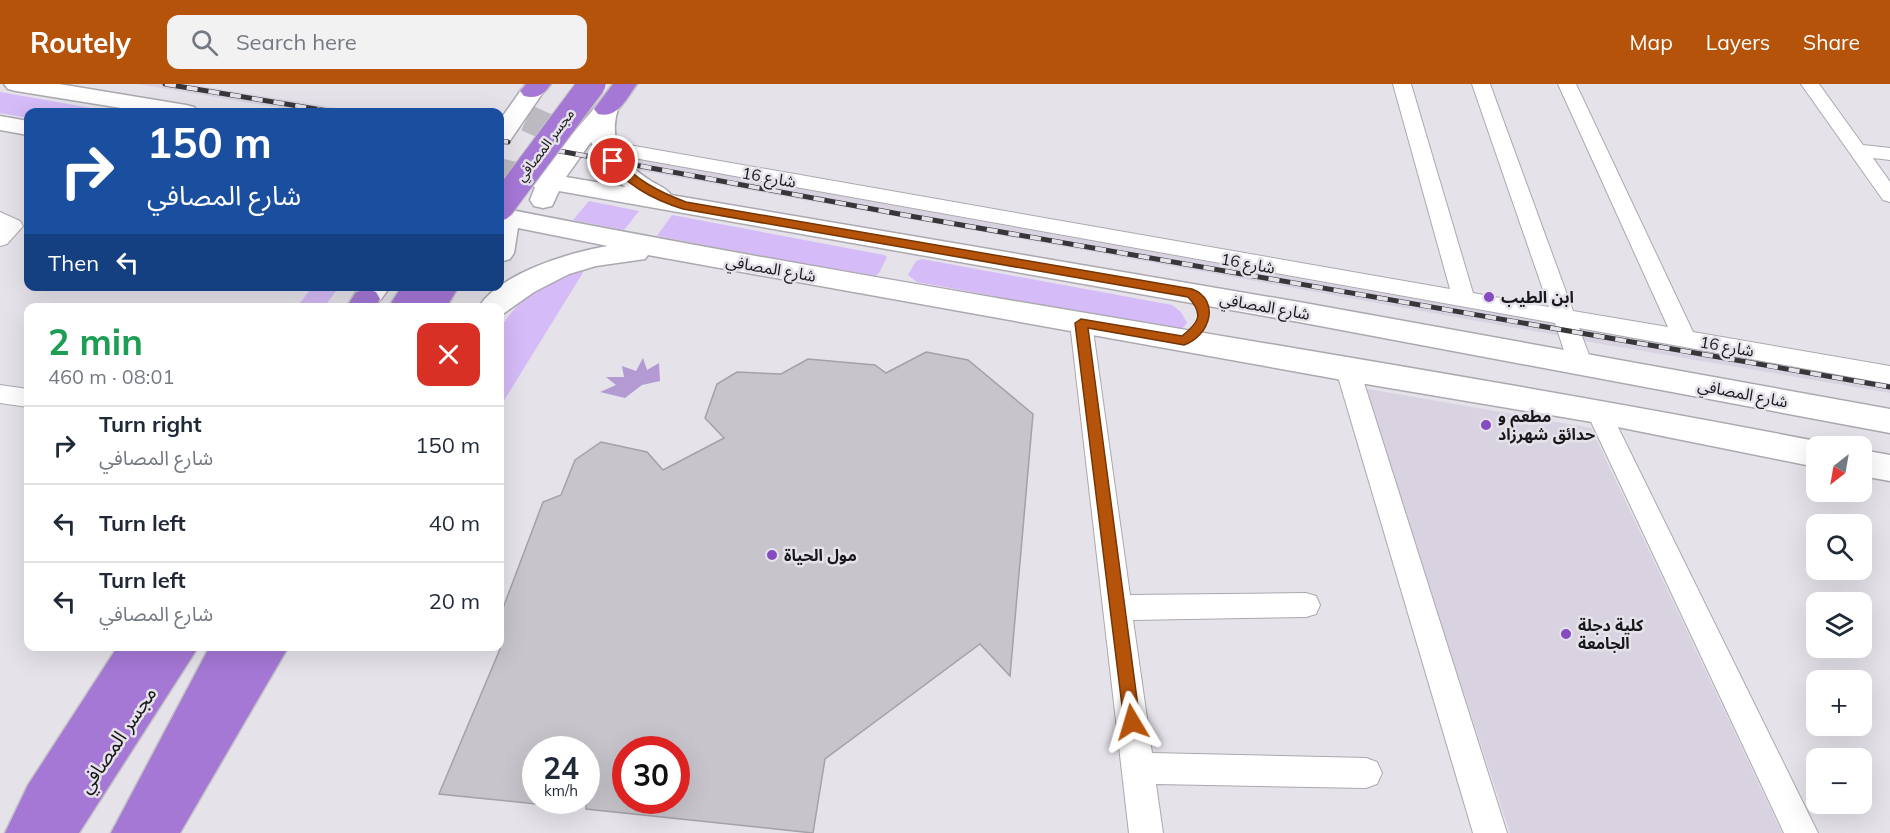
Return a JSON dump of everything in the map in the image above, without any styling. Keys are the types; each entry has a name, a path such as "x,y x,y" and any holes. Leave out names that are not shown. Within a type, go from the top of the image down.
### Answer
{"highway":[{"name":"مجسر المصافي","path":"504,166 569,84"},
{"name":"مجسر المصافي","path":"504,211 592,84"},
{"path":"602,114 625,84"},
{"path":"26,833 43,800 136,651"},
{"name":"مجسر المصافي","path":"54,833 177,651"},
{"path":"132,833 227,651"},
{"path":"156,833 267,651"}],"main road":[{"path":"16,84 162,108"},
{"path":"504,114 531,99"},
{"path":"504,132 531,99"},
{"path":"570,128 602,114"},
{"path":"602,114 601,136 613,161 627,176 651,192 683,205"},
{"path":"504,269 525,243 537,223 542,180 569,153 602,114"},
{"path":"0,123 24,127"},
{"name":"شارع المصافي","path":"542,180 1192,293 1890,421"},
{"name":"شارع المصافي","path":"504,212 537,223 684,253 1348,370 1598,411 1806,452"},
{"path":"889,289 907,245"},
{"path":"504,288 586,258 622,254 684,253"},
{"path":"1184,340 1196,333 1204,319 1200,302 1192,293"},
{"path":"1228,348 1221,339 1218,321 1228,307 1240,302"},
{"path":"1872,465 1890,468"}],"street":[{"path":"1402,84 1464,300"},
{"path":"1481,84 1580,363"},
{"path":"1566,84 1685,339"},
{"path":"1810,84 1890,196"},
{"name":"شارع 16","path":"606,147 1890,375"},
{"path":"1857,150 1890,154"},
{"path":"0,219 13,226 0,239"},
{"path":"1081,323 1146,833"},
{"path":"1348,370 1490,833"},
{"path":"0,394 24,397"},
{"path":"1598,411 1801,833"},
{"path":"1117,608 1306,605"},
{"path":"1138,768 1366,773"}],"shaded area":[{"path":"137,84 187,84 337,108 280,108"},
{"path":"0,92 91,108 24,108 24,117 0,113"},
{"path":"621,156 1363,290 1559,323 1561,336 626,168"},
{"path":"589,201 639,211 624,230 573,220"},
{"path":"672,215 887,257 879,273 874,277 657,236"},
{"path":"922,259 1172,305 1181,312 1187,323 1181,330 917,282 908,275 916,261"},
{"path":"584,271 504,401 504,323 525,299 536,291"},
{"path":"309,291 336,291 327,303 300,303"},
{"path":"1574,325 1890,380 1890,393 1578,340"},
{"path":"643,358 647,370 659,363 660,381 642,385 625,398 600,392 616,385 606,377 624,377 622,366 636,371"},
{"name":"كلية دجلة الجامعة","path":"1363,388 1591,428 1782,833 1510,833"}],"building":[{"name":"مول الحياة","path":"926,352 968,360 1033,414 1010,676 980,644 825,759 813,833 633,814 690,814 690,736 612,736 612,812 600,810 600,736 522,736 522,803 439,794 499,651 504,651 504,605 543,502 561,495 575,460 601,442 647,452 663,470 724,438 705,418 717,384 737,372 781,374 808,359 875,365 886,373"}],"tunnel":[{"path":"527,118 547,127 570,128"},
{"path":"504,173 533,179"}],"railway":[{"path":"165,84 310,108"},
{"path":"504,142 508,142"},
{"path":"554,150 910,216 1890,387"}],"place":[{"name":"ابن الطيب","path":"1489,297"},
{"name":"مطعم و حدائق شهرزاد","path":"1486,425"},
{"name":"مول الحياة","path":"772,555"},
{"name":"كلية دجلة الجامعة","path":"1566,634"}],"route":[{"path":"613,161 624,173 651,192 683,205 1192,293 1204,310 1204,319 1202,327 1184,340 1081,323 1132,722"}]}
